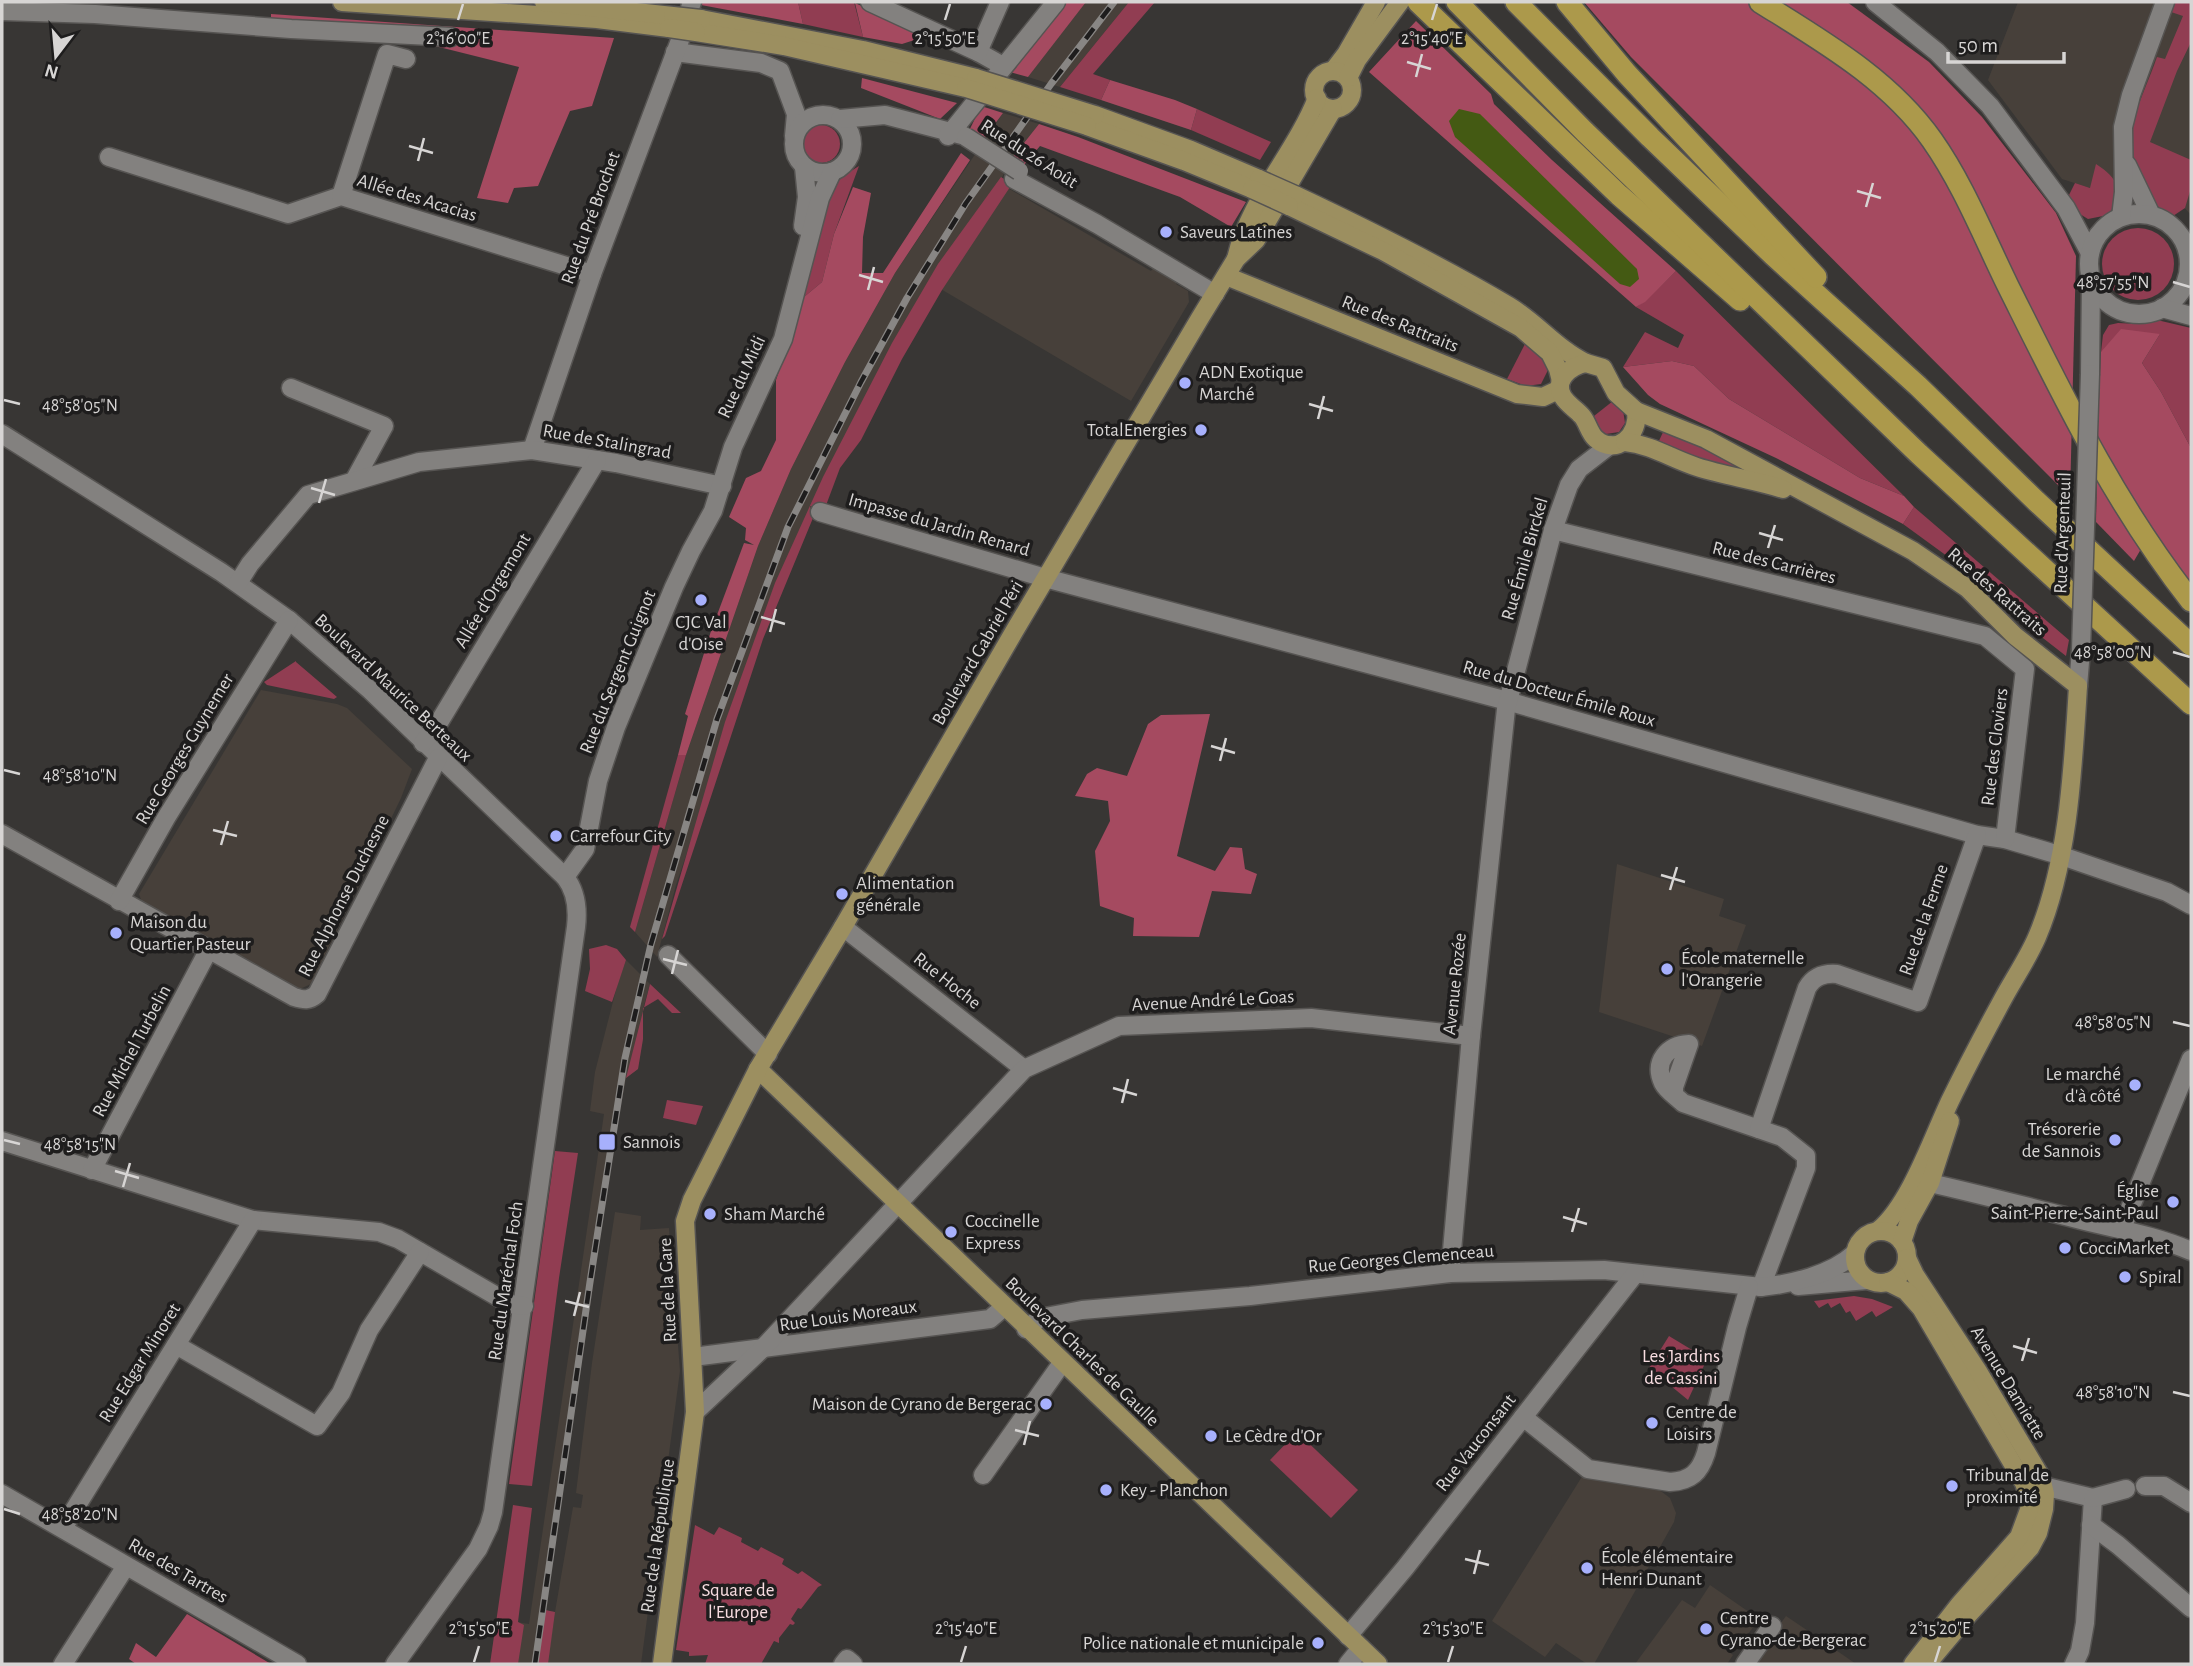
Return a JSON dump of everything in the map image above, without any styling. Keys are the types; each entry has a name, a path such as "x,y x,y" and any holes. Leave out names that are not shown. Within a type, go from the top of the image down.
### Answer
{"highway":[{"path":"1418,2 1619,195 1919,454"},
{"path":"1516,2 1650,137 1773,255 1918,386 2036,501 2191,645"},
{"path":"1567,2 1627,74 1918,386"},
{"path":"1760,2 1853,61 1894,97 1932,140 1959,187 2086,441 2137,527 2191,601"},
{"path":"1458,3 1585,132 1919,454 2191,704"}],"main road":[{"path":"342,2 671,22"},
{"path":"544,2 805,44 971,83 1091,120 1184,161 1255,184 1395,244 1507,304 1532,321 1566,351 1602,369 1616,393 1636,411 1632,436 1618,443 1594,438 1582,416 1564,399 1556,364 1550,353 1521,328 1292,200"},
{"path":"1340,74 1346,54 1376,2"},
{"path":"1340,74 1352,88 1350,99 1343,106 1323,106 1315,93 1316,82 1323,74 1340,74 1357,60 1401,2"},
{"name":"Boulevard Gabriel Péri","path":"1236,260 1242,235 1307,122 1317,98"},
{"name":"Boulevard Gabriel Péri","path":"758,1069 1045,578 1226,276 1236,260 1256,240 1333,108"},
{"name":"Rue des Rattraits","path":"1226,276 1517,394 1543,397 1560,385"},
{"path":"1560,385 1571,369 1586,363"},
{"name":"Rue des Rattraits","path":"1636,411 1706,439 1913,551 1977,597 2015,636 2078,686"},
{"name":"Rue des Rattraits","path":"1618,443 1651,447 1703,469 1773,486 1849,514"},
{"name":"Rue d'Argenteuil","path":"1963,1074 2038,935 2059,855 2071,772 2078,686"},
{"name":"Boulevard Charles de Gaulle","path":"758,1069 1378,1664"},
{"name":"Rue de la Gare","path":"693,1357 685,1221 692,1200 758,1069"},
{"path":"1963,1074 1930,1183 1909,1221 1901,1273 1888,1282 1867,1280 1856,1266 1854,1254 1862,1238 1879,1230 1906,1194 1963,1074"},
{"path":"1879,1230 1890,1232 1905,1250"},
{"name":"Avenue Damiette","path":"1905,1250 1915,1275 1979,1373 2041,1477 2045,1502 2043,1518 2030,1548 1927,1664"},
{"name":"Avenue Damiette","path":"1888,1282 1906,1291 1921,1308 2017,1470 2030,1500 2028,1518 2019,1537 1959,1605 1913,1664"},
{"name":"Rue de la République","path":"662,1664 695,1412 693,1357"}],"street":[{"name":"Rue du Pré Brochet","path":"532,450 691,2"},
{"path":"870,2 1003,66"},
{"path":"978,52 1000,2"},
{"path":"953,135 1003,66 1056,2"},
{"path":"1875,2 1937,52 1990,106 2066,208 2090,253 2091,278 2101,296 2118,309 2147,313 2162,308 2188,289 2189,264 2186,246 2179,233 2168,223 2151,215 2121,217 2102,230 2090,253"},
{"path":"2121,217 2124,192 2123,127 2131,95 2165,2"},
{"path":"2,10 451,37"},
{"path":"675,52 761,63 780,71 797,119 795,153 804,167 817,173 832,172 847,161 853,143 867,128 898,117"},
{"path":"341,196 387,54 406,59"},
{"path":"794,136 799,126 807,119 825,114 840,119 847,126 853,143"},
{"name":"Rue du 26 Août","path":"840,119 877,115 898,117 953,135 1215,294"},
{"name":"Allée des Acacias","path":"109,157 288,214 341,196 592,275"},
{"path":"2124,158 2151,215"},
{"name":"Rue du Midi","path":"797,286 807,197 804,167"},
{"name":"Rue du Midi","path":"722,486 733,447 783,339 820,198 832,172"},
{"path":"2066,208 2084,222 2102,230"},
{"name":"Rue d'Argenteuil","path":"2078,686 2091,278"},
{"path":"2162,308 2191,316"},
{"path":"2088,338 2101,320 2118,309"},
{"path":"291,388 384,426 354,481"},
{"name":"Boulevard Maurice Berteaux","path":"2,434 238,583 289,620 337,659 565,877"},
{"name":"Rue Émile Birckel","path":"1507,701 1553,530 1572,478 1584,464 1618,443"},
{"name":"Rue de Stalingrad","path":"238,583 250,564 308,495 419,462 532,450 597,460 722,486"},
{"name":"Allée d'Orgemont","path":"423,743 438,724 597,460"},
{"name":"Rue du Sergent Guignot","path":"565,877 585,849 598,781 615,727 674,587 713,511 722,486"},
{"name":"Impasse du Jardin Renard","path":"820,512 1045,578"},
{"name":"Rue des Carrières","path":"1553,530 1985,636"},
{"name":"Rue du Docteur Émile Roux","path":"1045,578 1507,701 1977,835 2005,839 2167,892 2191,905"},
{"name":"Rue Georges Guynemer","path":"119,901 166,818 289,620"},
{"name":"Rue des Cloviers","path":"1985,636 2025,669 2005,839"},
{"name":"Avenue Rozée","path":"1450,1273 1471,1037 1507,701"},
{"name":"Rue Alphonse Duchesne","path":"2,834 294,998 311,999 320,988 439,758"},
{"name":"Rue de la Ferme","path":"1759,1129 1807,988 1816,977 1827,973 1837,974 1918,1002 1977,835"},
{"name":"Rue du Maréchal Foch","path":"395,1664 478,1549 489,1526 495,1499 576,927 575,900 571,885 565,877"},
{"name":"Rue Hoche","path":"843,927 1024,1069"},
{"name":"Rue Michel Turbelin","path":"92,1170 208,951"},
{"path":"668,955 768,1054"},
{"name":"Avenue André Le Goas","path":"762,1349 1024,1069 1119,1026 1311,1018 1471,1037"},
{"path":"2122,1228 2191,1059"},
{"path":"1522,1417 1588,1469 1670,1482 1694,1476 1701,1467 1737,1327 1806,1168 1805,1156 1783,1137 1683,1103 1674,1095"},
{"path":"2,1141 253,1220 379,1232 420,1252 510,1304 524,1306"},
{"path":"1906,1194 1930,1183 2122,1228 2168,1241 2191,1251"},
{"name":"Rue Edgar Minoret","path":"63,1528 253,1220"},
{"path":"176,1345 317,1426 341,1393 369,1330 420,1252"},
{"name":"Rue Georges Clemenceau","path":"1784,1284 1839,1265 1854,1254"},
{"name":"Rue Georges Clemenceau","path":"1026,1329 1040,1318 1082,1310 1250,1296 1450,1273 1580,1269 1755,1287 1867,1280"},
{"name":"Rue Vauconsant","path":"1348,1636 1405,1568 1635,1273"},
{"name":"Rue Louis Moreaux","path":"693,1357 990,1319 1004,1307"},
{"path":"695,1412 762,1349"},
{"path":"983,1475 1062,1363"},
{"path":"2043,1486 2093,1498 2126,1489"},
{"path":"2145,1486 2164,1486 2191,1503"},
{"name":"Rue des Tartres","path":"2,1494 297,1664"},
{"path":"2074,1664 2080,1651 2085,1623 2093,1498"},
{"path":"2091,1525 2191,1608"},
{"path":"63,1664 126,1566"},
{"path":"1745,1664 1772,1626"},
{"path":"1348,1664 1361,1648"}],"shaded area":[{"path":"702,2 798,2 803,24 701,5"},
{"path":"1059,2 1086,2 1028,77 1006,71"},
{"path":"1086,2 1129,2 1060,87 1028,77"},
{"path":"1584,2 1847,2 1929,62 1982,117 2056,213 2076,256 2070,497 1631,57"},
{"path":"2018,2 2191,2 2191,215 2169,191 2090,188 2062,179 1988,80"},
{"path":"855,3 927,36 902,44 863,37"},
{"path":"271,14 614,38 592,106 570,111 538,186 514,188 508,203 477,198 519,67 427,44 271,30"},
{"path":"1416,21 1491,94 1494,104 1552,160 1676,271 1645,302 1636,307 1369,72"},
{"path":"862,78 957,103 940,119 861,88"},
{"path":"1110,80 1197,109 1191,130 1101,100"},
{"path":"981,106 1003,113 983,140 969,131"},
{"path":"1459,109 1480,114 1637,269 1639,279 1630,287 1620,284 1455,137 1449,121"},
{"path":"1003,113 1039,124 1012,158 999,183 1151,271 1154,267 1177,280 1176,284 1188,291 1189,302 1131,401 934,285 816,505 766,620 676,885 657,957 635,932 686,755 758,546 791,469 845,362 895,273"},
{"path":"1039,124 1246,202 1231,227 1180,197 1040,146 1023,166 1012,158"},
{"path":"961,153 970,160 895,273 845,362 791,469 758,546 686,755 678,755 688,716 685,714 711,631 744,543 754,545 745,540 746,528 729,517 746,478 761,471 776,440 776,380 804,297 822,282 834,234 853,187 871,193 863,237 862,273 883,273"},
{"path":"2121,329 2160,334 2142,363 2191,448 2191,585 2097,448 2101,352"},
{"path":"1672,361 1694,366 1729,399 1860,478 1904,496 1914,507 1903,524 1776,458 1660,404 1648,395 1623,367"},
{"path":"2097,477 2141,549 2134,561 2096,522"},
{"path":"261,690 347,708 412,769 401,798 311,984 300,989 143,905 139,894"},
{"path":"1210,714 1177,856 1215,871 1230,847 1242,848 1245,869 1257,874 1251,894 1212,891 1199,937 1133,936 1134,918 1100,906 1095,851 1110,821 1108,801 1075,796 1087,774 1097,768 1127,776 1148,724 1161,715"},
{"name":"École maternelle l'Orangerie","path":"1617,864 1724,899 1719,916 1746,925 1702,1046 1599,1012"},
{"path":"626,960 650,984 643,1009 643,1039 638,1069 626,1078 615,1138 545,1610 555,1612 573,1507 581,1508 583,1495 576,1493 615,1212 641,1216 640,1230 669,1228 680,1371 641,1664 490,1664 497,1619 529,1624 604,1114 590,1111 595,1072"},
{"name":"École élémentaire Henri Dunant","path":"1583,1475 1658,1489 1670,1498 1676,1513 1674,1522 1594,1664 1587,1664 1556,1643 1545,1657 1492,1621"},
{"name":"Centre Cyrano-de-Bergerac","path":"1710,1585 1759,1619 1743,1641 1739,1639 1729,1652 1733,1655 1727,1664 1635,1664 1682,1600 1695,1608"},
{"path":"187,1614 271,1664 136,1664 129,1659 136,1643 156,1657"},
{"path":"1786,1616 1820,1639 1856,1664 1751,1664"}],"green space":[{"path":"798,2 854,2 863,37 803,24"},
{"path":"1129,2 1155,2 1093,74 1110,80 1101,100 1060,87"},
{"path":"2175,2 2191,2 2191,42 2150,142 2191,160 2191,188 2185,208 2173,216 2160,210 2142,190 2136,176 2131,147 2134,119 2157,57 2165,59 2183,16 2171,12"},
{"path":"1197,109 1271,142 1260,160 1191,130"},
{"path":"821,125 834,131 840,144 834,157 821,163 808,157 802,144 808,131"},
{"path":"2096,164 2114,180 2117,200 2108,215 2088,219 2075,211 2067,199 2075,183 2090,188"},
{"path":"859,166 834,234 822,282 804,297 826,192 838,179"},
{"path":"1001,177 1012,184 942,290 902,359 861,440 840,468 825,508 810,506 813,518 763,639 662,939 725,722 775,583 823,477 892,343 938,264"},
{"path":"2131,228 2145,228 2164,238 2174,257 2174,271 2164,290 2145,300 2131,300 2112,290 2102,271 2102,257 2112,238"},
{"path":"1676,271 1904,496 1860,478 1729,399 1694,366 1672,361 1623,367 1645,332 1678,348 1684,335 1636,307"},
{"path":"2157,320 2191,328 2191,448 2142,363 2160,334 2101,352 2103,335 2109,325"},
{"path":"1526,342 1547,360 1547,372 1541,384 1526,386 1507,379"},
{"path":"1613,401 1623,410 1625,423 1619,432 1606,434 1598,429 1594,416"},
{"path":"1665,428 1683,435 1773,482 1657,445"},
{"path":"1914,507 2069,640 2066,656 2007,610 1973,575 1903,524"},
{"path":"296,661 337,697 334,699 267,685 264,682"},
{"path":"678,755 686,755 635,932 630,927"},
{"path":"606,945 617,949 626,960 612,1002 585,991 590,969 589,949"},
{"path":"650,984 681,1013 672,1013 658,999 644,1007"},
{"path":"643,1011 643,1039 638,1069 626,1078"},
{"path":"667,1100 703,1106 696,1125 663,1118"},
{"path":"555,1151 578,1153 532,1486 509,1484"},
{"path":"1854,1296 1893,1307 1876,1317 1872,1311 1856,1321 1850,1311 1846,1313 1840,1303 1831,1308 1828,1303 1819,1308 1814,1301"},
{"name":"Les Jardins de Cassini","path":"1669,1336 1707,1359 1688,1400 1649,1368"},
{"path":"1297,1432 1358,1490 1331,1518 1270,1460"},
{"path":"513,1505 532,1508 518,1622 524,1625 518,1664 490,1664"},
{"name":"Square de l'Europe","path":"695,1525 714,1535 719,1527 742,1538 741,1542 758,1551 761,1547 784,1559 782,1564 798,1574 802,1571 822,1585 801,1609 798,1608 791,1619 795,1623 790,1624 779,1638 779,1643 774,1641 761,1664 705,1664 708,1655 689,1656 689,1652 676,1650"},
{"path":"545,1610 555,1612 548,1664 538,1664"}],"railway":[{"path":"535,1664 625,1058 651,944 717,719 788,527 907,298 966,203 1051,84 1114,2"}],"place":[{"name":"Saveurs Latines","path":"1166,232"},
{"name":"ADN Exotique Marché","path":"1185,383"},
{"name":"TotalEnergies","path":"1201,430"},
{"name":"CJC Val d'Oise","path":"701,600"},
{"name":"Carrefour City","path":"556,836"},
{"name":"Alimentation générale","path":"842,894"},
{"name":"Maison du Quartier Pasteur","path":"116,933"},
{"name":"École maternelle l'Orangerie","path":"1667,969"},
{"name":"Le marché d'à côté","path":"2135,1085"},
{"name":"Trésorerie de Sannois","path":"2115,1140"},
{"name":"Sannois","path":"607,1142"},
{"name":"Église Saint-Pierre-Saint-Paul","path":"2173,1202"},
{"name":"Sham Marché","path":"710,1214"},
{"name":"Coccinelle Express","path":"951,1232"},
{"name":"CocciMarket","path":"2065,1248"},
{"name":"Spiral","path":"2125,1277"},
{"name":"Maison de Cyrano de Bergerac","path":"1046,1404"},
{"name":"Centre de Loisirs","path":"1652,1423"},
{"name":"Le Cèdre d'Or","path":"1211,1436"},
{"name":"Tribunal de proximité","path":"1952,1486"},
{"name":"Key - Planchon","path":"1106,1490"},
{"name":"École élémentaire Henri Dunant","path":"1587,1568"},
{"name":"Centre Cyrano-de-Bergerac","path":"1706,1629"},
{"name":"Police nationale et municipale","path":"1318,1643"}]}
